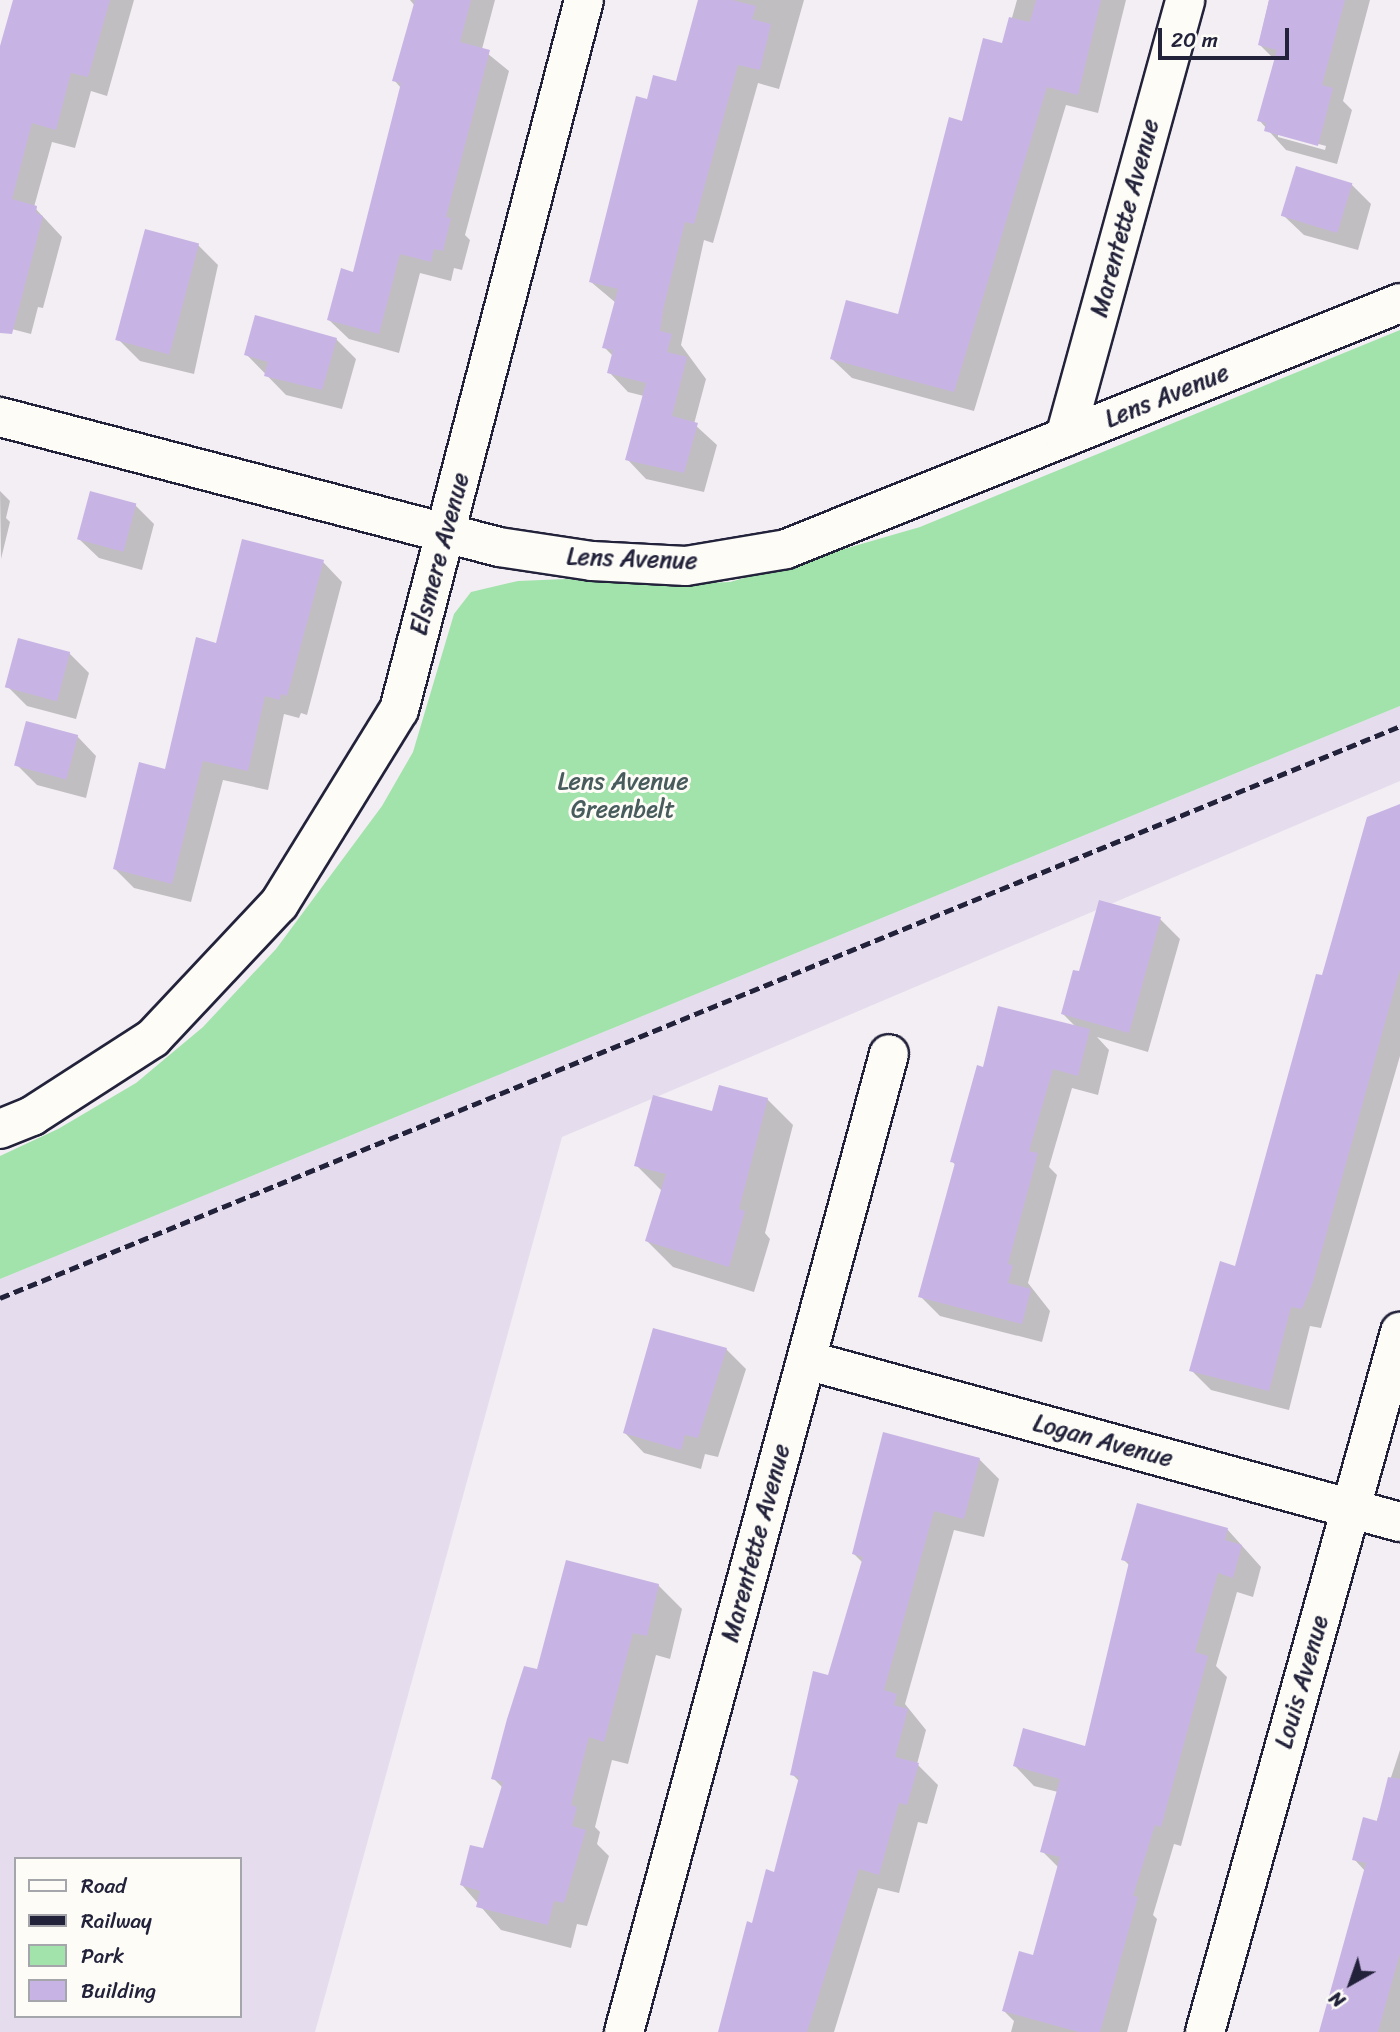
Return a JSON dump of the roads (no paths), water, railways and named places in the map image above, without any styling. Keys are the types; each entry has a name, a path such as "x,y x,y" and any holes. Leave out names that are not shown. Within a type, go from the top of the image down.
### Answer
{"street":[{"name":"Elsmere Avenue","path":"0,1129 32,1116 153,1038 279,904 399,710 584,0"},
{"name":"Marentette Avenue","path":"1065,437 1185,0"},
{"name":"Lens Avenue","path":"0,416 499,547 592,561 698,564 786,549 1400,303"},
{"name":"Marentette Avenue","path":"624,2032 889,1054"},
{"name":"Louis Avenue","path":"1205,2032 1400,1332"},
{"name":"Logan Avenue","path":"806,1360 1400,1521"}],"railway":[{"path":"0,1298 1400,726"}],"park label":[{"name":"Lens Avenue Greenbelt","path":"623,796"}]}
